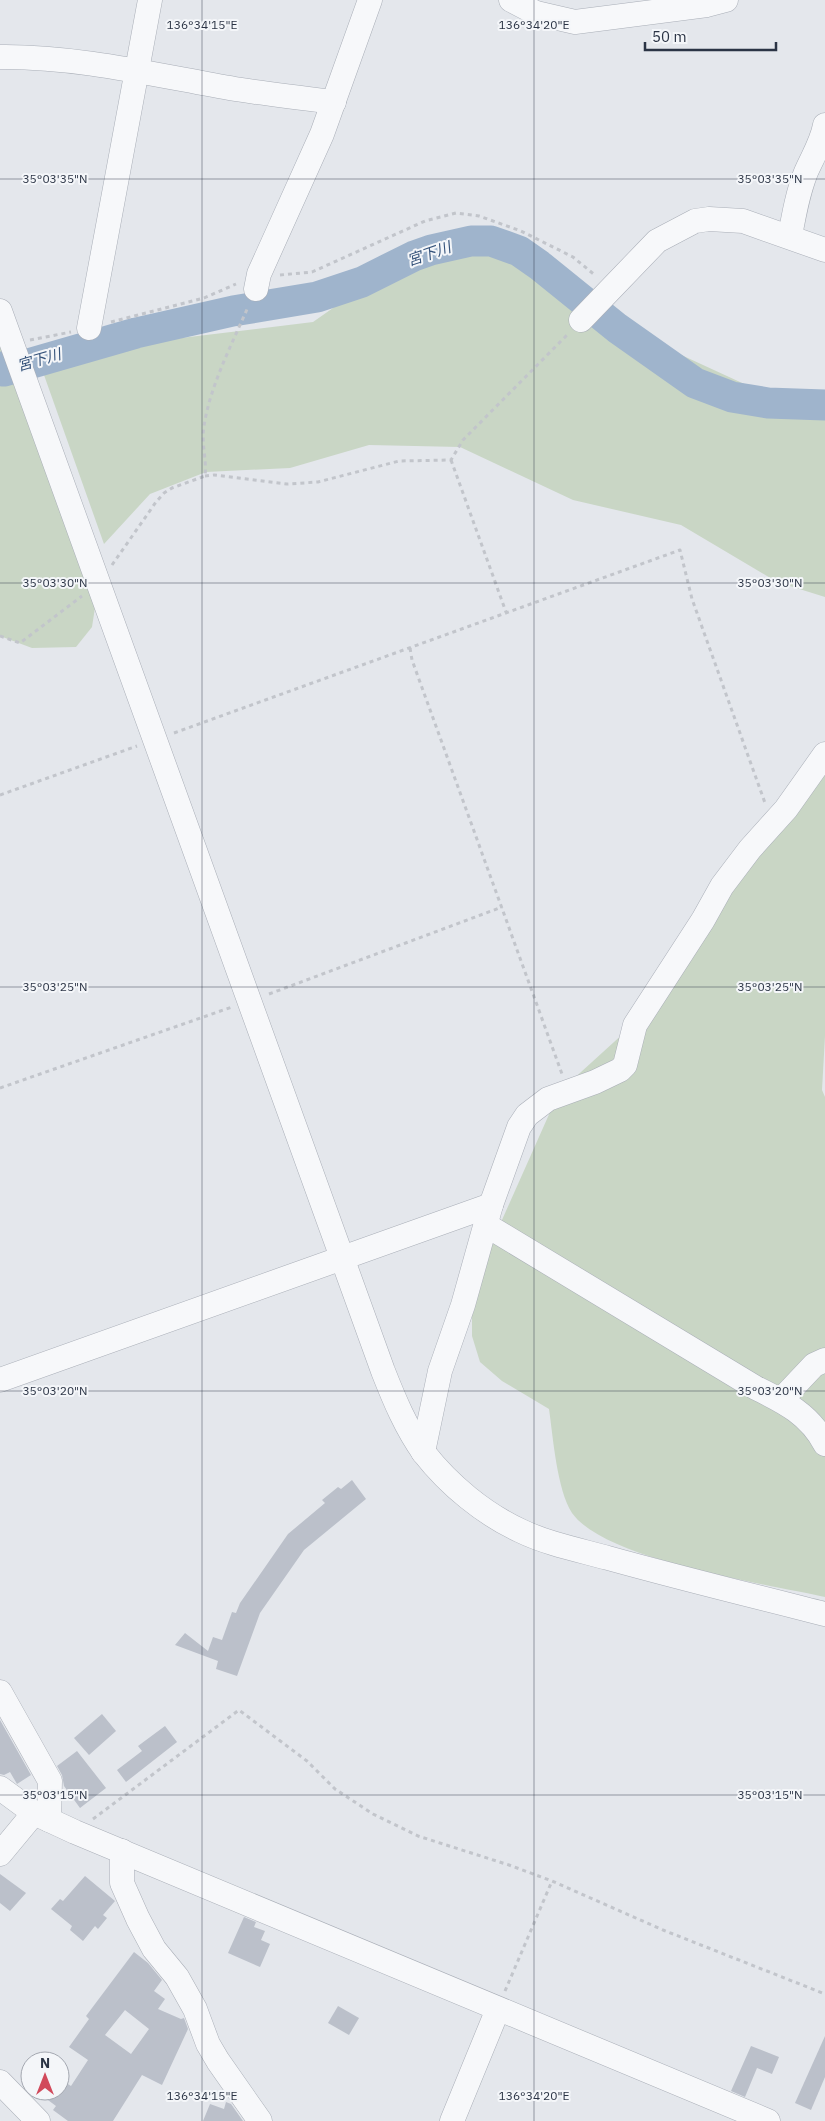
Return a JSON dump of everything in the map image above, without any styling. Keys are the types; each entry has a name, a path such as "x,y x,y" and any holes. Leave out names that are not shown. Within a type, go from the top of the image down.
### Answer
{"street":[{"path":"89,328 150,0"},
{"path":"258,282 334,102 370,0"},
{"path":"511,0 536,12 575,22 706,5 726,0"},
{"path":"0,57 23,56 137,70 236,89 334,102"},
{"path":"790,236 798,196 806,171 823,136 825,125"},
{"path":"582,320 657,241 695,221 709,218 743,220 825,250"},
{"path":"0,311 154,740 251,1001 383,1371 399,1411 423,1452 470,1499 501,1520 535,1538 643,1568 825,1614"},
{"path":"423,1452 440,1371 463,1305 488,1215 519,1127 536,1106 548,1099 595,1082 620,1070 625,1065 635,1025 703,920 722,886 750,849 773,825 825,754"},
{"path":"0,1380 342,1258 488,1215 756,1388 798,1411 810,1421 825,1444"},
{"path":"781,1400 814,1365 825,1360"},
{"path":"0,1692 50,1781 41,1816 0,1854"},
{"path":"0,1788 41,1816 75,1832 768,2121"},
{"path":"122,1851 122,1883 138,1918 154,1949 177,1977 195,2009 208,2044 218,2061 260,2121"},
{"path":"452,2121 498,2009"},
{"path":"0,2082 38,2121"}],"path":[{"path":"15,349 204,298 276,275 312,272 425,221 456,213 479,216 521,231 573,258 608,293"},
{"path":"205,476 203,428 217,379 244,317"},
{"path":"451,460 463,440 582,320"},
{"path":"0,636 20,643 99,584 164,493 205,476 214,475 287,484 318,482 399,461 451,460"},
{"path":"451,460 506,612"},
{"path":"0,795 680,550 692,599 773,825"},
{"path":"410,648 412,660 561,1070 565,1094"},
{"path":"0,1088 251,1001 502,907"},
{"path":"75,1832 239,1710 307,1761 335,1789 373,1814 418,1836 552,1881 663,1930 825,1994"},
{"path":"498,2009 552,1881"}],"green space":[{"path":"458,232 534,260 677,353 753,388 825,406 825,597 777,582 681,525 573,500 460,447 369,445 290,468 206,472 150,494 104,544 44,375 156,341 313,322 433,238"},
{"path":"0,344 96,601 92,627 76,647 32,648 0,636"},
{"path":"825,749 825,1036 822,1090 825,1097 825,1597 689,1568 651,1557 617,1544 590,1530 572,1513 567,1503 556,1463 549,1409 502,1381 480,1362 472,1336 472,1310 485,1258 559,1092 636,1022"}],"building":[{"path":"352,1480 366,1499 304,1550 260,1613 237,1676 216,1669 218,1661 175,1645 185,1633 208,1651 213,1637 222,1640 232,1612 236,1613 240,1603 288,1534 325,1503 322,1500 338,1487 341,1489"},
{"path":"102,1714 116,1731 89,1755 74,1738"},
{"path":"0,1720 31,1775 17,1784 10,1772 4,1775 0,1774"},
{"path":"165,1726 177,1742 126,1782 117,1770 142,1751 138,1746"},
{"path":"77,1751 106,1788 80,1808 64,1786 62,1775 57,1766"},
{"path":"0,1874 26,1893 10,1911 0,1903"},
{"path":"85,1876 115,1901 103,1915 107,1918 98,1929 95,1926 83,1941 70,1930 72,1926 51,1909 60,1899 63,1901"},
{"path":"244,1917 256,1922 254,1927 265,1931 261,1940 270,1944 260,1967 228,1953"},
{"path":"134,1952 148,1963 162,1980 154,1991 165,1999 158,2009 181,2019 184,2018 188,2029 162,2085 142,2075 113,2121 68,2121 53,2110 56,2106 49,2101 70,2101 70,2085 88,2060 69,2047 89,2019 86,2016","holes":["125,2010 149,2029 131,2054 105,2035"]},
{"path":"338,2006 359,2018 349,2035 328,2023"},
{"path":"825,2036 825,2077 811,2110 795,2103"},
{"path":"751,2046 779,2057 772,2074 757,2068 745,2097 731,2091"},
{"path":"226,2102 231,2104 243,2121 203,2121 210,2104 224,2109"}],"waterway":[{"name":"宮下川","path":"0,367 4,371 136,333 233,311 317,297 362,282 414,256 431,250 471,241 491,241 519,251 617,328 695,383 732,397 768,403 825,405"}]}
